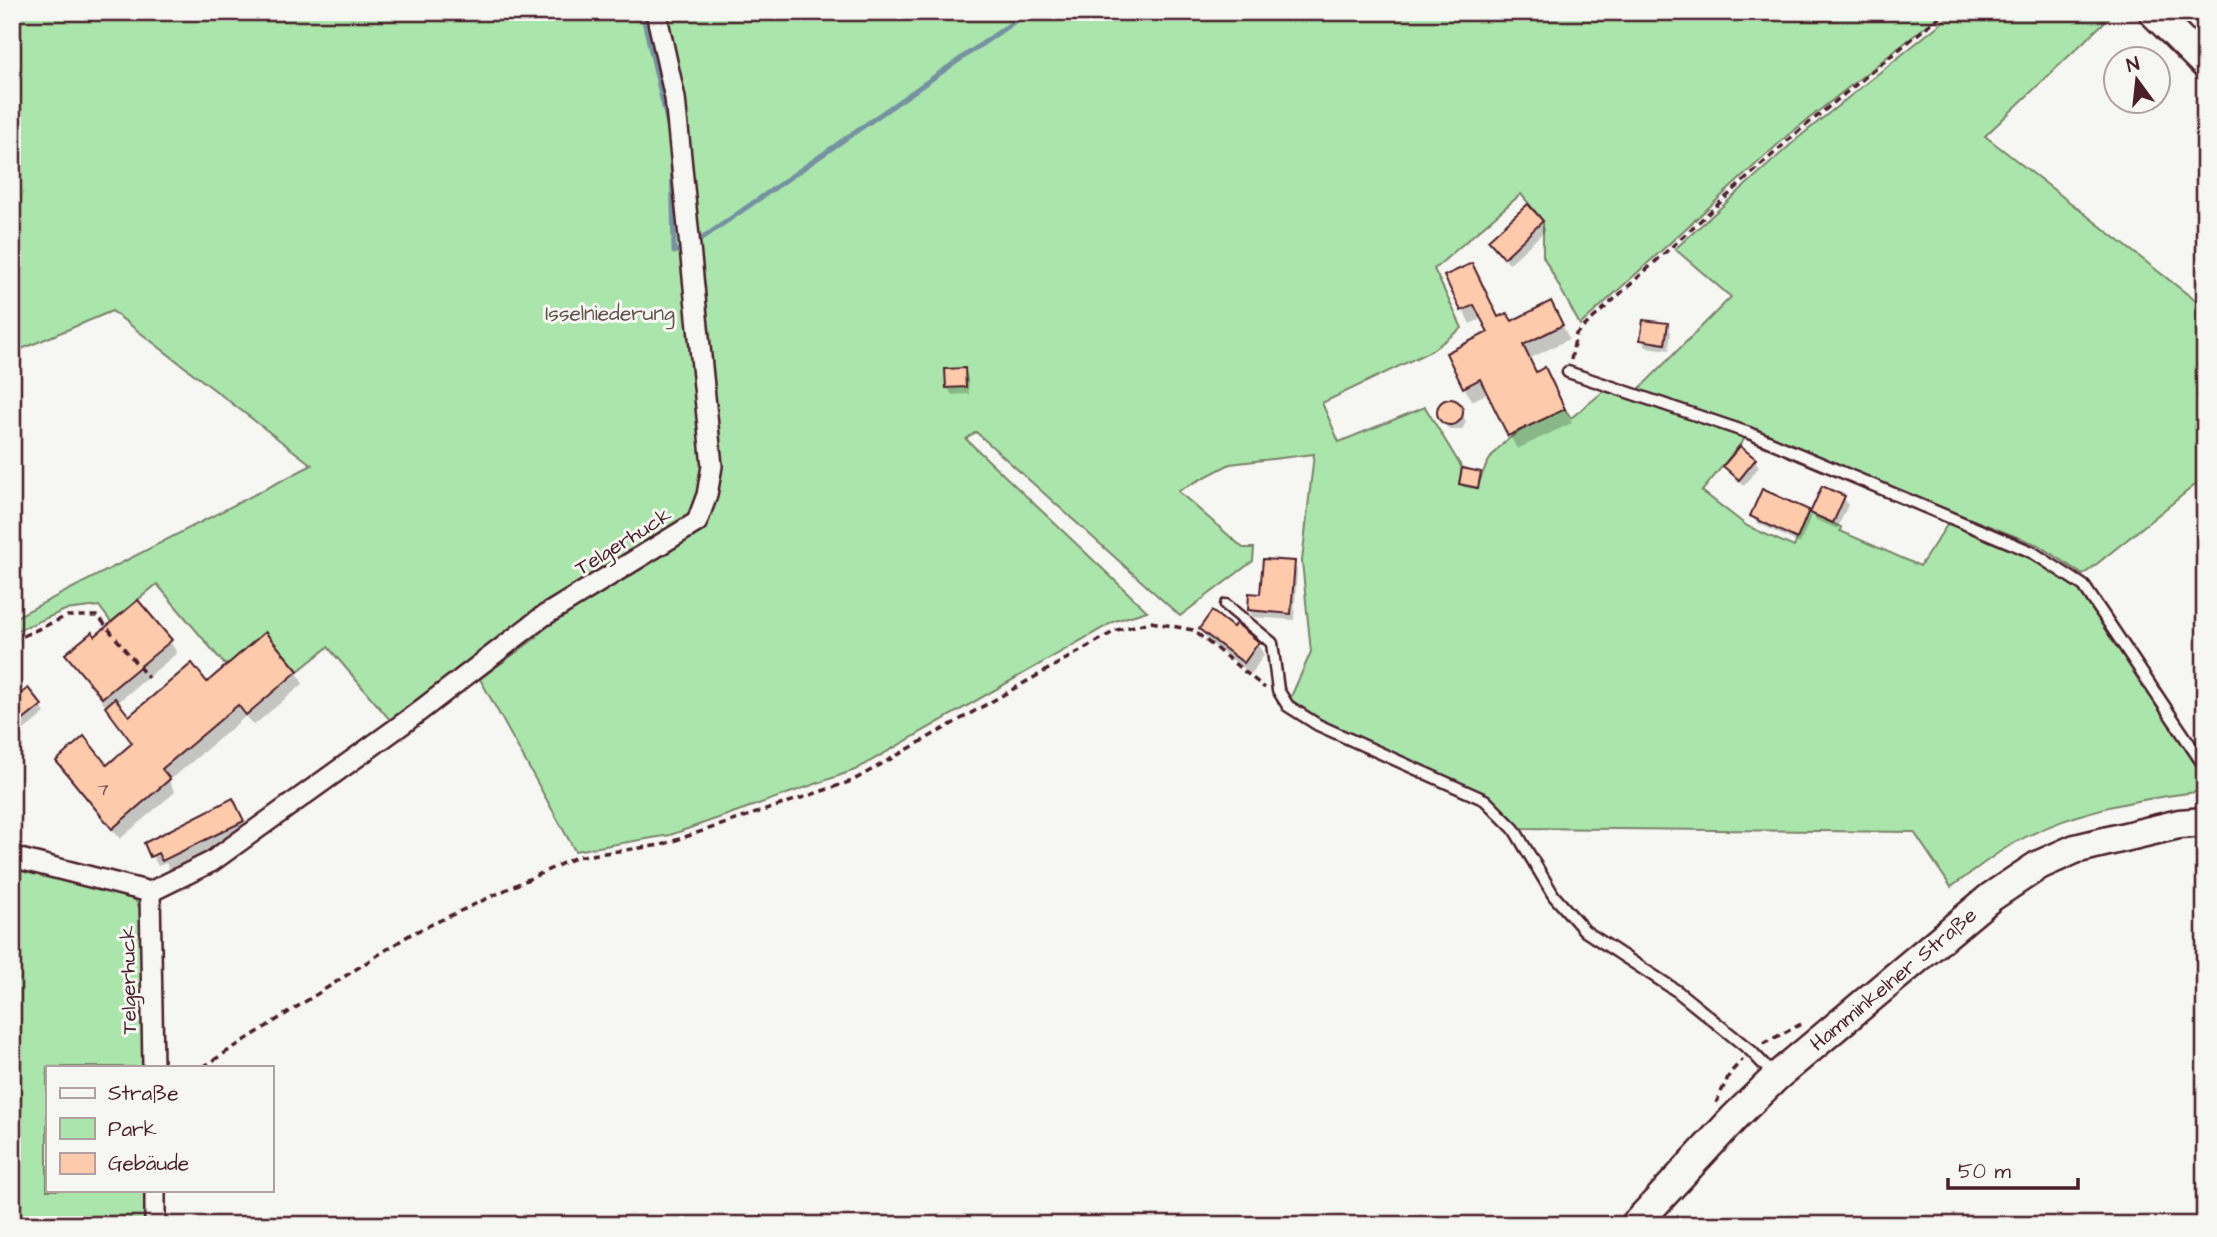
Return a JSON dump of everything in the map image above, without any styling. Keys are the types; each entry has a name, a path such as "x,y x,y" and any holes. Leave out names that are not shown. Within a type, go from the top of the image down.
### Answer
{"main road":[{"path":"2153,12 2205,64"},
{"name":"Hamminkelner Straße","path":"1635,1225 1776,1077 1991,897 2039,865 2075,849 2114,838 2205,822"}],"street":[{"name":"Telgerhuck","path":"153,1066 149,892 211,862 404,723 542,617 697,522 708,495 712,466 675,98 656,12"},
{"path":"12,857 149,892"},
{"path":"155,1192 155,1225"}],"lane":[{"path":"1568,372 1749,433 2032,552 2063,569 2084,586 2205,767"},
{"path":"1226,605 1272,643 1278,690 1288,706 1318,725 1485,800 1514,829 1554,896 1585,931 1677,991 1751,1051 1776,1077"}],"path":[{"path":"1568,372 1577,334 1793,135 1945,12"},
{"path":"12,641 67,616 98,616 148,678"},
{"path":"205,1066 411,934 576,858 661,845 852,781 1117,631 1151,622 1193,630 1288,706"}],"green space":[{"name":"Isselniederung","path":"12,12 1541,12 1546,15 1550,12 1944,12 1787,136 1580,325 1543,256 1543,221 1521,194 1434,269 1462,328 1431,351 1322,403 1339,442 1425,407 1462,468 1459,484 1478,488 1490,458 1510,438 1565,409 1571,418 1604,391 1747,436 1702,491 1747,526 1794,547 1808,512 1841,527 1840,531 1920,566 1949,522 2036,561 2077,587 2205,778 2205,791 2104,808 2055,824 2009,846 1951,887 1914,832 1521,828 1506,813 1472,789 1353,737 1290,699 1311,652 1302,561 1314,454 1230,464 1178,491 1243,548 1254,548 1253,561 1180,616 976,432 966,439 1147,611 1115,621 855,770 670,835 575,851 480,679 537,637 519,622 390,720 328,647 298,671 265,632 226,666 157,584 111,622 99,606 65,610 12,633 12,619 312,465 112,311 12,353"},
{"path":"1955,12 2115,12 1985,136 2205,308 2205,477 2083,575 2038,545 1638,390 1731,297 1675,249 1798,138"},
{"path":"12,866 134,897 143,915 145,1066 46,1066 46,1192 147,1192 147,1225 12,1225"}],"building":[{"path":"1528,204 1543,221 1504,258 1488,240"},
{"path":"1472,263 1498,317 1507,313 1512,321 1551,301 1563,325 1523,345 1536,372 1545,367 1565,409 1508,436 1480,379 1463,388 1446,353 1488,332 1474,305 1461,311 1444,276"},
{"path":"1643,320 1668,323 1665,344 1640,340"},
{"path":"965,368 966,387 946,388 945,369"},
{"path":"1450,399 1459,403 1463,412 1459,421 1450,425 1441,421 1437,412 1441,403"},
{"path":"1740,446 1756,459 1739,480 1723,466"},
{"path":"1462,468 1481,472 1478,488 1459,484"},
{"path":"1822,486 1845,496 1833,523 1810,513"},
{"path":"1762,489 1809,510 1797,539 1750,516"},
{"path":"1263,559 1295,561 1291,614 1248,610 1249,593 1260,594"},
{"path":"138,600 172,640 102,698 65,654 92,632 95,636"},
{"path":"1212,611 1233,627 1236,623 1259,642 1244,663 1199,629"},
{"path":"265,632 298,671 246,715 238,705 162,769 170,779 112,829 56,761 84,736 107,765 132,743 105,707 115,698 129,716 192,663 207,682"},
{"path":"28,688 42,705 12,729 12,701"},
{"path":"233,798 244,821 162,861 158,853 150,857 144,843"}],"waterway":[{"path":"642,12 669,129"},
{"path":"694,244 1028,12"},
{"path":"672,159 674,252 685,247"}]}
